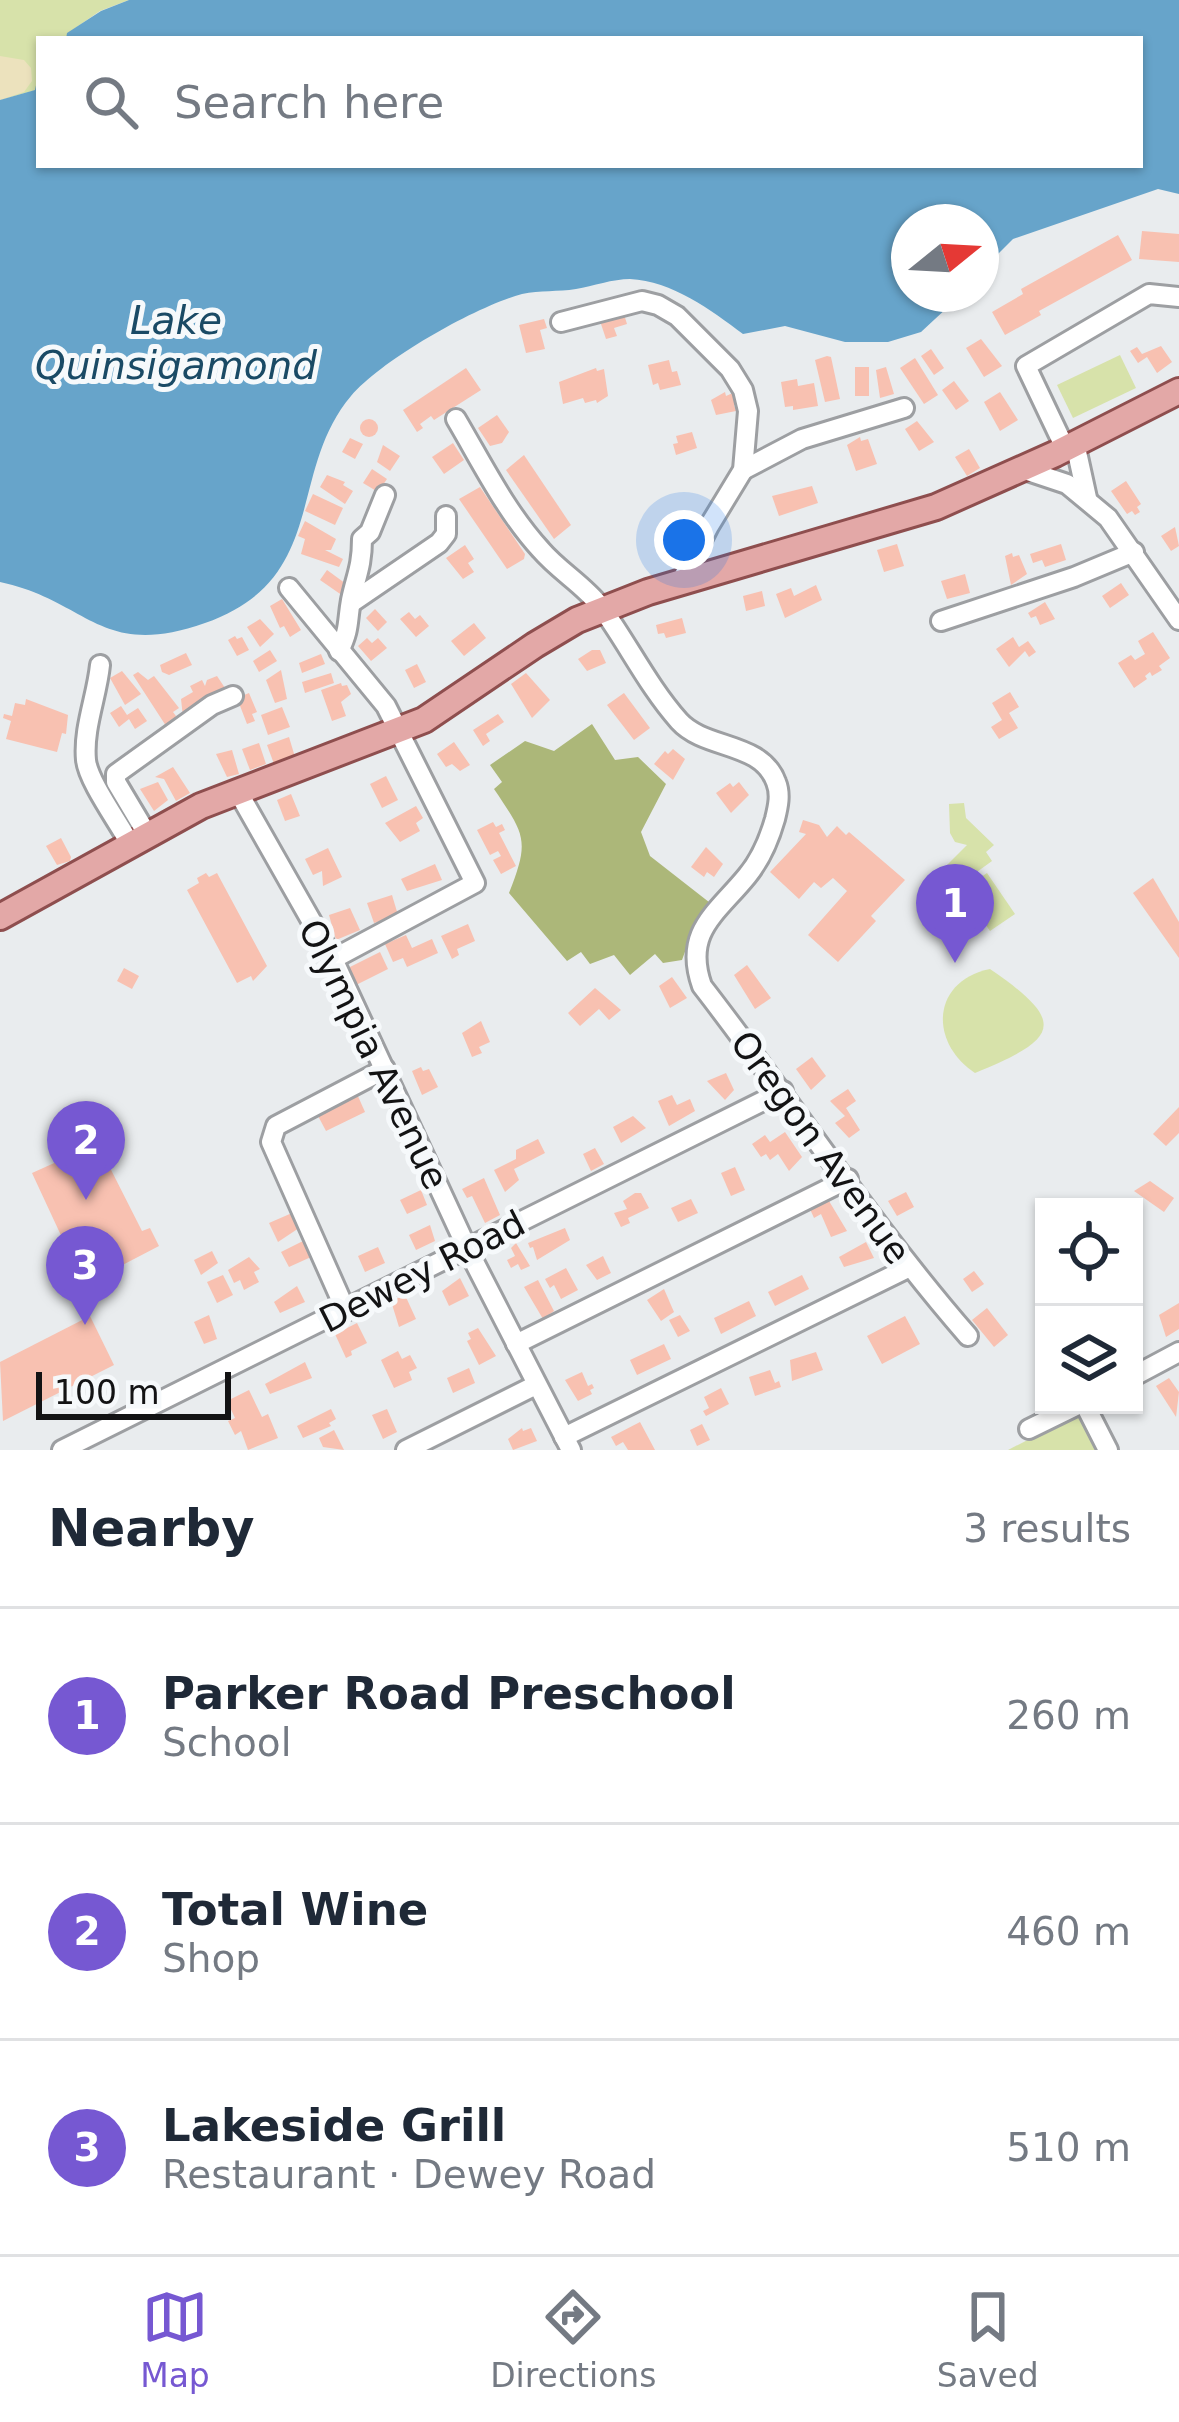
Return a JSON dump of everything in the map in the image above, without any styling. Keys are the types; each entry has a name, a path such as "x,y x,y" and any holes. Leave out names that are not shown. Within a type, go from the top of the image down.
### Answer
{"main road":[{"path":"0,917 133,828 399,732 452,704 550,635 603,610 913,515 1022,469 1179,391"}],"street":[{"path":"1088,498 1070,446 1027,366 1149,294 1179,298"},
{"path":"561,322 642,301 658,305 677,316 730,369 742,390 748,411 743,470 680,584"},
{"path":"743,470 802,439 904,408"},
{"path":"456,419 510,509 541,550 603,610"},
{"path":"1022,469 1066,484 1088,498 1134,552 1179,620"},
{"path":"339,651 352,623 362,539 370,532 386,495"},
{"path":"351,603 429,552 446,534 446,516"},
{"path":"941,621 1134,552"},
{"path":"289,588 377,692 476,883 333,959"},
{"name":"Oregon Avenue","path":"603,610 650,684 685,727 745,752 770,770 776,782 777,812 762,854 712,915 695,948 703,986 848,1179 908,1268 968,1336"},
{"path":"100,665 86,734 86,765 133,828"},
{"path":"133,828 116,774 233,696"},
{"name":"Olympia Avenue","path":"237,790 333,959 467,1248 568,1443"},
{"path":"346,1311 271,1142 276,1126 385,1070"},
{"name":"Dewey Road","path":"62,1450 782,1091"},
{"path":"516,1344 848,1179"},
{"path":"568,1443 908,1268"},
{"path":"1143,1371 1179,1352"},
{"path":"406,1450 536,1385"},
{"path":"1029,1429 1062,1414"},
{"path":"1086,1414 1108,1450"}],"green space":[{"path":"0,0 129,0 100,11 67,36 36,36 36,90 0,100"},
{"path":"1120,355 1136,388 1073,418 1057,385"},
{"path":"592,724 615,760 638,757 666,784 641,832 650,856 714,906 694,927 682,960 663,963 655,954 630,975 614,955 590,964 581,952 567,961 509,893 520,861 521,838 494,789 502,782 490,765 525,741 554,751"},
{"path":"964,803 966,818 994,845 986,852 992,861 952,890 939,873 967,845 955,842 950,833 949,804"},
{"path":"987,873 1015,914 990,931 962,890"},
{"path":"990,969 1033,1003 1043,1028 1023,1050 975,1073 950,1046 943,1014 956,986"},
{"path":"1081,1414 1102,1450 1008,1450"}],"sand":[{"path":"0,56 24,60 31,68 32,81 24,92 0,100"}],"water":[{"name":"Lake Quinsigamond","path":"129,0 1179,0 1179,194 1158,189 1013,239 999,253 999,204 891,204 891,312 943,312 921,332 888,342 845,342 785,326 743,334 676,291 630,279 502,301 407,351 351,396 331,426 289,552 271,580 244,604 205,623 141,635 96,624 30,591 0,582 0,100 35,90 36,85 36,168 1143,168 1143,36 67,33"}],"building":[{"path":"1142,231 1179,234 1179,262 1139,259"},
{"path":"1118,235 1132,260 1005,335 992,312 1023,294 1021,289"},
{"path":"623,311 627,324 614,328 617,336 606,339 599,318"},
{"path":"544,319 547,328 540,330 545,349 526,353 519,325"},
{"path":"981,339 1002,366 984,377 966,348"},
{"path":"1161,346 1172,362 1157,373 1147,357 1138,363 1130,351 1137,347 1142,354"},
{"path":"931,349 944,368 934,375 921,356"},
{"path":"827,356 840,399 825,402 815,360"},
{"path":"915,358 938,395 924,404 900,368"},
{"path":"669,360 681,385 660,390 658,383 653,385 648,365"},
{"path":"855,367 869,367 869,396 855,396"},
{"path":"886,367 894,394 880,398 876,370"},
{"path":"466,368 481,390 434,420 431,416 417,432 403,410"},
{"path":"604,369 608,396 597,403 585,403 583,398 563,404 559,382"},
{"path":"797,379 798,386 814,383 818,406 785,407 781,382"},
{"path":"954,381 969,401 956,410 942,390"},
{"path":"725,392 726,396 735,392 739,404 734,405 736,411 716,415 711,400"},
{"path":"1000,392 1018,420 1000,431 984,402"},
{"path":"497,415 509,432 502,443 490,446 478,428"},
{"path":"369,419 378,428 369,437 360,428"},
{"path":"917,421 934,442 919,451 905,429"},
{"path":"692,432 697,448 676,455 676,436"},
{"path":"860,437 861,441 868,439 877,464 856,471 847,445"},
{"path":"350,438 363,444 355,459 342,452"},
{"path":"453,443 464,460 444,474 432,457"},
{"path":"383,445 400,456 390,471 377,462"},
{"path":"969,449 980,468 967,476 955,457"},
{"path":"524,455 571,525 554,539 506,470"},
{"path":"372,469 387,479 378,492 363,483"},
{"path":"327,475 353,491 345,504 320,487"},
{"path":"1126,481 1141,504 1135,515 1127,514 1111,491"},
{"path":"812,486 818,503 779,516 772,496"},
{"path":"480,487 525,554 507,569 459,499"},
{"path":"313,494 343,508 335,525 305,511"},
{"path":"305,521 336,539 331,550 325,550 343,559 339,567 301,554 305,539 298,536"},
{"path":"1175,527 1179,546 1171,551 1161,536"},
{"path":"667,529 685,530 679,557 665,556"},
{"path":"897,544 904,566 884,572 877,550"},
{"path":"1061,544 1066,560 1045,567 1042,560 1033,563 1030,554"},
{"path":"465,545 474,559 468,563 474,572 463,579 446,558"},
{"path":"1019,555 1027,574 1011,585 1005,556"},
{"path":"327,570 353,589 346,598 320,580"},
{"path":"965,574 970,593 947,599 941,581"},
{"path":"1121,583 1129,595 1110,608 1102,596"},
{"path":"816,585 822,600 785,618 776,594 791,588 794,596"},
{"path":"762,591 765,606 746,611 743,596"},
{"path":"282,599 301,630 290,637 270,606"},
{"path":"1045,602 1055,619 1040,625 1028,613"},
{"path":"375,609 387,622 378,631 366,618"},
{"path":"409,612 415,619 420,615 429,626 416,637 400,619"},
{"path":"682,618 686,633 666,638 658,634 656,625"},
{"path":"260,619 274,634 260,647 247,627"},
{"path":"474,623 486,638 464,656 451,641"},
{"path":"1153,632 1170,658 1159,666 1162,670 1152,676 1150,672 1134,688 1118,663 1145,654 1138,641"},
{"path":"242,637 249,650 237,656 228,640"},
{"path":"1013,637 1019,647 1028,641 1036,652 1029,657 1025,651 1009,667 996,649"},
{"path":"367,638 372,643 378,638 387,648 371,661 358,646"},
{"path":"270,650 277,661 259,672 253,661"},
{"path":"600,650 606,663 587,671 578,659"},
{"path":"186,653 192,665 169,675 162,672 160,665"},
{"path":"321,654 325,664 302,673 299,663"},
{"path":"417,664 426,682 414,688 405,670"},
{"path":"281,670 287,699 275,703 266,680"},
{"path":"122,671 141,694 125,705 110,678"},
{"path":"138,672 148,680 154,676 179,708 168,729 133,675"},
{"path":"331,673 334,683 305,693 302,682"},
{"path":"526,673 550,700 532,718 511,684"},
{"path":"217,676 227,691 192,707 194,711 183,717 181,699 193,692 190,686 202,680 205,686"},
{"path":"341,683 351,694 341,702 346,716 332,721 321,690"},
{"path":"1010,692 1019,707 1009,713 1018,728 999,739 991,727 1002,720 992,703"},
{"path":"249,693 257,712 252,714 255,721 247,724 237,698"},
{"path":"624,693 650,728 634,740 607,705"},
{"path":"26,699 68,715 57,752 6,739 11,721 4,714 12,716 15,703 25,705"},
{"path":"121,706 127,715 138,708 147,721 135,729 129,719 119,727 110,713"},
{"path":"282,707 290,727 268,735 261,715"},
{"path":"498,714 504,722 486,734 490,741 483,746 473,730"},
{"path":"289,737 295,757 274,764 267,745"},
{"path":"454,742 470,765 460,771 452,764 446,767 437,754"},
{"path":"259,743 266,764 250,770 242,749"},
{"path":"673,749 685,759 673,780 654,764"},
{"path":"232,750 239,774 227,777 216,754"},
{"path":"173,767 190,793 176,801 164,779 155,777"},
{"path":"386,776 398,800 382,808 370,784"},
{"path":"158,782 168,800 154,811 140,789"},
{"path":"739,782 749,795 731,813 716,793"},
{"path":"291,794 300,816 285,821 277,800"},
{"path":"416,806 423,818 416,823 420,831 400,842 385,823"},
{"path":"803,820 819,825 827,837 837,826 846,835 849,832 905,880 838,962 808,935 847,891 833,878 821,888 814,882 799,899 770,872 806,834 799,832"},
{"path":"493,822 496,827 502,824 505,830 499,833 516,866 501,874 493,860 501,856 498,851 490,855 477,830"},
{"path":"61,838 71,857 57,865 46,846"},
{"path":"706,847 723,864 714,877 707,872 704,877 691,867"},
{"path":"328,848 342,877 323,886 322,871 313,875 305,859"},
{"path":"435,864 442,880 407,891 401,879"},
{"path":"206,873 209,877 217,873 267,966 253,981 251,976 237,983 187,890"},
{"path":"1153,878 1179,922 1179,958 1133,893"},
{"path":"392,895 398,915 374,923 367,903"},
{"path":"350,908 360,930 336,940 329,915"},
{"path":"468,924 475,941 457,949 459,955 452,959 441,936"},
{"path":"406,935 412,948 432,939 438,953 407,967 403,958 393,962 385,944"},
{"path":"380,952 388,969 354,986 346,969"},
{"path":"747,965 771,998 755,1009 734,975"},
{"path":"124,968 139,976 132,989 117,981"},
{"path":"672,977 687,998 670,1008 659,986"},
{"path":"595,988 621,1010 609,1020 599,1009 580,1026 568,1013"},
{"path":"481,1021 490,1042 472,1057 462,1033"},
{"path":"812,1057 826,1076 811,1090 796,1069"},
{"path":"429,1069 438,1087 422,1095 412,1071"},
{"path":"726,1073 734,1090 725,1100 707,1081"},
{"path":"848,1089 856,1101 846,1108 860,1130 849,1138 835,1123 845,1116 830,1101"},
{"path":"357,1094 365,1112 326,1131 317,1114"},
{"path":"672,1095 677,1105 690,1099 695,1111 669,1126 658,1101"},
{"path":"1179,1107 1179,1133 1166,1146 1153,1134"},
{"path":"633,1116 646,1128 621,1143 613,1127"},
{"path":"785,1132 802,1157 789,1171 778,1154 770,1160 766,1154 761,1157 752,1144 765,1135 770,1142"},
{"path":"538,1139 545,1153 514,1169 519,1180 505,1192 494,1170 516,1159 516,1150"},
{"path":"595,1148 604,1164 591,1171 583,1154"},
{"path":"81,1151 104,1156 142,1231 150,1228 159,1246 88,1283 78,1272 32,1173"},
{"path":"735,1167 745,1190 731,1196 721,1173"},
{"path":"484,1178 500,1215 485,1223 472,1196 467,1198 462,1189"},
{"path":"1150,1181 1174,1198 1164,1212 1134,1191"},
{"path":"421,1190 427,1205 407,1214 400,1200"},
{"path":"906,1192 914,1207 897,1216 888,1201"},
{"path":"641,1193 649,1208 621,1227 614,1213 627,1209 623,1201"},
{"path":"691,1199 698,1213 678,1222 671,1208"},
{"path":"829,1201 847,1231 831,1237 821,1214 814,1218 810,1209"},
{"path":"292,1213 299,1228 278,1242 269,1223"},
{"path":"430,1225 435,1241 416,1250 409,1235"},
{"path":"565,1228 570,1240 537,1260 528,1243"},
{"path":"303,1241 311,1257 289,1267 281,1252"},
{"path":"866,1242 874,1258 844,1267 839,1257"},
{"path":"516,1243 530,1266 521,1270 518,1264 511,1268 507,1260 515,1256 511,1248"},
{"path":"378,1247 385,1263 365,1272 358,1256"},
{"path":"212,1251 218,1263 201,1275 194,1260"},
{"path":"603,1256 611,1273 597,1280 586,1265"},
{"path":"249,1257 260,1269 254,1272 259,1282 244,1290 228,1270"},
{"path":"566,1268 578,1290 561,1299 545,1279"},
{"path":"974,1271 984,1284 972,1292 963,1279"},
{"path":"223,1275 233,1295 217,1303 207,1282"},
{"path":"802,1275 809,1289 775,1306 768,1292"},
{"path":"460,1278 469,1296 449,1306 442,1291"},
{"path":"538,1280 554,1311 543,1319 524,1287"},
{"path":"297,1286 305,1302 280,1313 274,1302"},
{"path":"664,1289 674,1312 661,1321 647,1300"},
{"path":"405,1295 416,1319 399,1327 391,1301"},
{"path":"749,1301 756,1316 721,1334 714,1318"},
{"path":"1179,1303 1179,1329 1166,1337 1159,1315"},
{"path":"987,1308 1008,1335 994,1347 972,1320"},
{"path":"209,1315 217,1339 204,1344 194,1322"},
{"path":"680,1315 690,1331 678,1337 669,1320"},
{"path":"90,1316 114,1365 3,1421 0,1362"},
{"path":"905,1316 920,1344 882,1364 867,1336"},
{"path":"357,1323 367,1343 346,1358 335,1334"},
{"path":"478,1328 496,1356 479,1365 467,1341 471,1339 468,1333"},
{"path":"664,1344 671,1359 637,1375 630,1360"},
{"path":"398,1351 402,1359 410,1355 417,1368 409,1372 412,1380 394,1388 381,1360"},
{"path":"816,1352 823,1370 792,1381 790,1360"},
{"path":"305,1362 312,1378 270,1394 265,1384"},
{"path":"469,1368 475,1383 453,1393 447,1378"},
{"path":"770,1370 781,1387 755,1396 749,1377"},
{"path":"582,1372 594,1388 578,1401 565,1380"},
{"path":"1169,1378 1179,1392 1176,1417 1156,1386"},
{"path":"721,1388 729,1404 706,1416 703,1411 709,1408 704,1397"},
{"path":"249,1390 262,1417 268,1414 278,1438 248,1450 241,1431 235,1435 228,1421 235,1418 227,1401"},
{"path":"331,1409 336,1419 331,1426 303,1438 297,1426"},
{"path":"387,1409 397,1432 383,1439 372,1415"},
{"path":"640,1422 655,1450 628,1450 623,1442 616,1446 611,1437"},
{"path":"702,1424 710,1440 697,1446 690,1430"},
{"path":"522,1428 531,1428 537,1441 513,1450 508,1439"},
{"path":"334,1430 344,1450 323,1447 319,1438"}],"place":[{"name":"Parker Road Preschool","path":"955,963"},
{"name":"Total Wine","path":"86,1200"},
{"name":"Lakeside Grill","path":"85,1325"}]}
